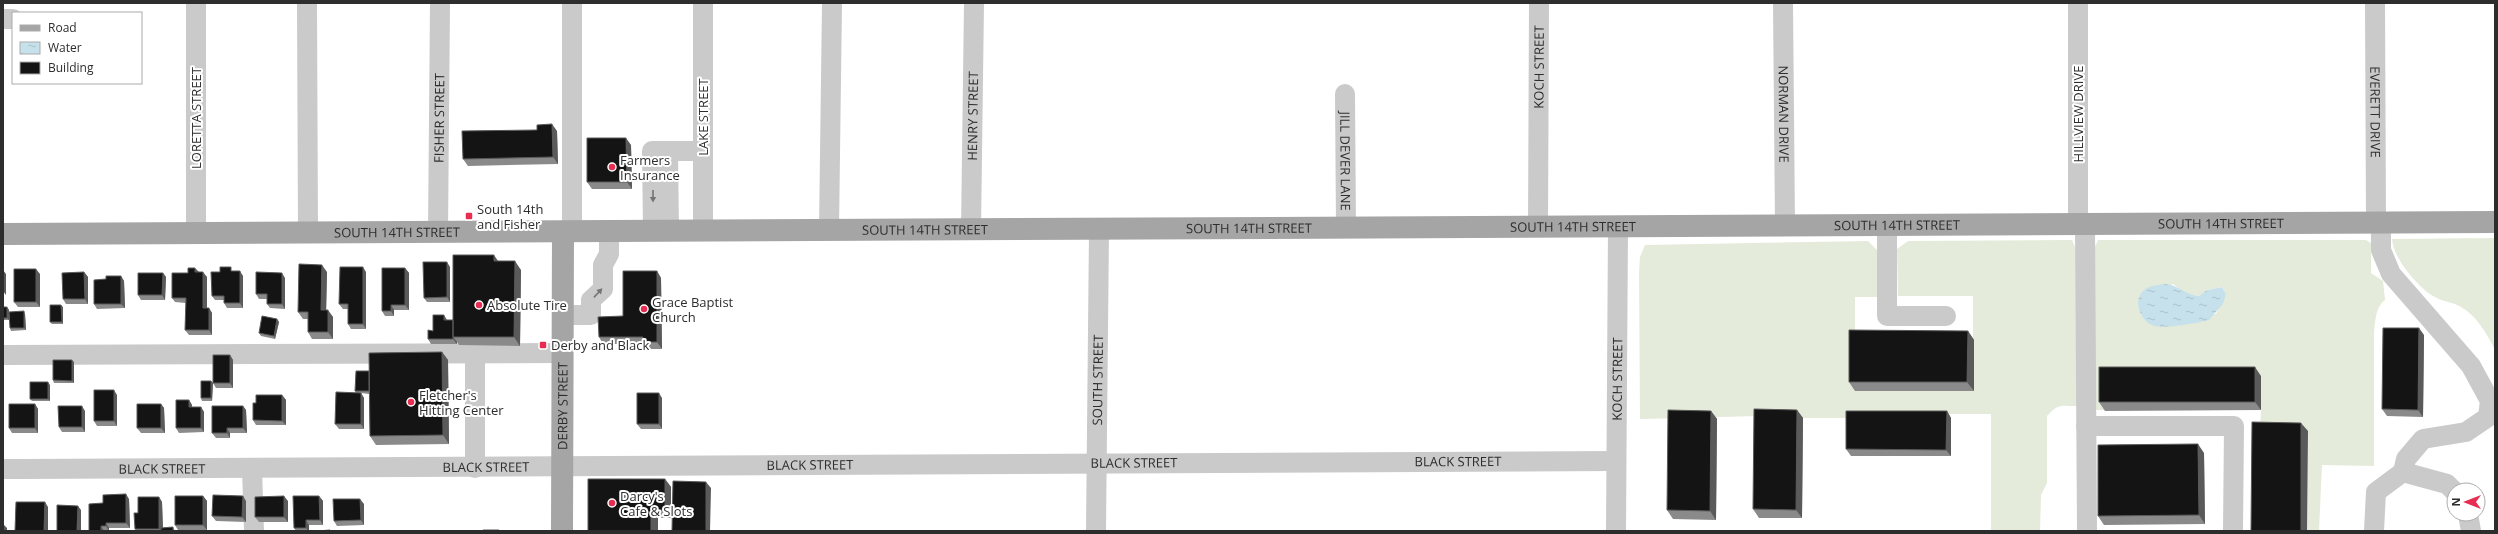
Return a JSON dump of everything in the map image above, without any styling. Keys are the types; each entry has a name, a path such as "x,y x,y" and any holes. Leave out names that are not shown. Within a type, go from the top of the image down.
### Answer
{"main road":[{"name":"SOUTH 14TH STREET","path":"3,234 1099,230 1538,226 1618,227 1887,224 2495,222"},
{"name":"DERBY STREET","path":"562,531 563,315 568,232"}],"street":[{"name":"LORETTA STREET","path":"196,3 196,233"},
{"path":"307,3 308,233"},
{"name":"FISHER STREET","path":"438,232 440,3"},
{"path":"568,232 572,3"},
{"name":"LAKE STREET","path":"702,231 703,3"},
{"path":"829,230 832,3"},
{"name":"HENRY STREET","path":"971,230 974,3"},
{"name":"KOCH STREET","path":"1538,226 1539,3"},
{"name":"NORMAN DRIVE","path":"1783,3 1785,225"},
{"name":"HILLVIEW DRIVE","path":"2078,3 2087,531"},
{"name":"EVERETT DRIVE","path":"2375,3 2378,222 2381,250 2391,274 2471,366 2490,401 2488,416 2466,432 2423,439 2406,459 2403,472"},
{"name":"JILL DEVER LANE","path":"1345,94 1346,228"},
{"path":"661,231 652,151 702,151"},
{"path":"1887,224 1887,316 1946,316"},
{"name":"KOCH STREET","path":"1616,531 1618,227"},
{"name":"SOUTH STREET","path":"1096,531 1099,230"},
{"path":"563,315 591,315 591,300 603,289 603,265 609,254 609,232"},
{"path":"475,353 475,468"},
{"path":"3,355 563,353"},
{"path":"2086,426 2234,426 2233,531"},
{"name":"BLACK STREET","path":"3,469 563,468 1096,461 1616,461"},
{"path":"252,469 254,531"},
{"path":"2374,531 2376,492 2403,472 2446,484"}],"green space":[{"path":"2495,238 2495,350 2485,332 2472,315 2458,305 2435,297 2415,280 2402,264 2393,247 2392,239"},
{"path":"2072,240 2078,254 2079,406 2058,407 2051,411 2047,416 2047,483 2041,495 2040,531 1991,531 1991,414 1949,414 1949,418 1760,418 1760,416 1640,419 1639,273 1640,257 1645,245 1868,241 1877,250 1878,297 1855,297 1855,390 1973,391 1973,296 1898,296 1897,249 1908,241"},
{"path":"2098,240 2366,240 2371,243 2371,273 2383,281 2385,300 2377,311 2374,335 2374,466 2322,465 2319,531 2307,531 2260,431 2261,410 2096,410 2092,254","holes":["2173,284 2188,295 2199,296 2207,290 2222,287 2226,294 2216,314 2138,309"]}],"water":[{"path":"2169,284 2190,294 2199,296 2207,290 2222,287 2226,294 2223,304 2209,320 2159,327 2149,324 2145,320 2140,311 2138,300 2145,289"}],"building":[{"path":"552,124 553,157 463,159 462,131 537,130 537,125"},
{"path":"587,138 626,138 627,182 587,182"},
{"path":"453,255 494,255 494,261 515,261 514,337 453,337"},
{"path":"423,262 447,262 447,297 424,298"},
{"path":"299,264 322,265 321,310 328,310 328,332 308,332 308,312 298,312"},
{"path":"220,267 231,267 231,271 240,271 240,303 224,303 224,296 212,296 211,272 220,272"},
{"path":"340,267 363,267 363,324 348,324 348,304 339,304"},
{"path":"188,268 195,268 195,272 203,272 203,308 209,308 209,330 185,330 186,298 172,298 172,273 188,273"},
{"path":"382,268 405,268 405,305 391,305 391,311 382,311"},
{"path":"14,269 36,269 36,302 14,302"},
{"path":"623,271 657,271 657,342 643,342 643,337 599,337 598,317 623,316"},
{"path":"84,272 85,299 63,299 62,273"},
{"path":"256,272 282,273 282,304 267,304 267,294 256,294"},
{"path":"138,273 163,273 162,295 138,295"},
{"path":"106,276 121,276 121,304 94,304 94,280 106,279"},
{"path":"50,305 61,305 62,322 50,322"},
{"path":"3,307 7,307 7,318 3,318"},
{"path":"24,311 24,328 10,328 9,312"},
{"path":"433,315 444,315 444,320 453,320 453,339 428,339 428,330 433,331"},
{"path":"262,316 277,319 274,336 259,333"},
{"path":"2383,328 2419,328 2418,410 2382,409"},
{"path":"1849,330 1968,331 1967,382 1849,382"},
{"path":"442,352 443,435 370,436 369,353"},
{"path":"213,355 230,355 230,383 213,383"},
{"path":"53,360 72,360 72,381 53,380"},
{"path":"2099,367 2255,367 2255,402 2099,402"},
{"path":"356,371 369,371 369,391 355,391"},
{"path":"201,381 211,381 211,398 201,398"},
{"path":"30,382 48,382 48,399 30,399"},
{"path":"94,390 114,390 114,421 94,421"},
{"path":"336,392 361,393 361,424 335,424"},
{"path":"637,393 659,393 659,424 637,424"},
{"path":"256,395 282,395 282,421 253,420 253,403 256,403"},
{"path":"176,400 189,400 189,407 201,407 201,428 176,428"},
{"path":"9,404 35,404 35,428 9,428"},
{"path":"137,404 161,404 161,428 137,428"},
{"path":"58,406 82,406 82,427 59,427"},
{"path":"212,406 243,406 243,428 227,428 227,433 212,433"},
{"path":"1754,409 1797,410 1796,510 1753,509"},
{"path":"1668,410 1711,411 1710,511 1667,510"},
{"path":"1846,411 1947,411 1946,450 1846,449"},
{"path":"2252,422 2301,423 2301,531 2251,531"},
{"path":"2198,444 2199,515 2098,516 2098,445"},
{"path":"588,479 665,479 665,510 651,510 651,531 588,531"},
{"path":"673,481 706,482 706,531 672,531"},
{"path":"126,494 126,523 106,523 106,526 101,526 101,531 89,531 89,504 103,503 103,495"},
{"path":"213,495 243,496 242,517 212,516"},
{"path":"175,496 203,496 203,525 175,525"},
{"path":"284,496 284,517 255,517 255,497"},
{"path":"293,496 319,496 320,520 306,520 306,528 294,528"},
{"path":"138,497 159,497 159,529 135,529 134,513 138,513"},
{"path":"333,499 360,499 361,520 334,521"},
{"path":"16,502 45,502 44,531 15,531"},
{"path":"57,505 78,506 77,531 57,531"},
{"path":"173,527 173,531 161,531 161,528"},
{"path":"499,530 499,531 483,531"}],"place":[{"name":"Farmers Insurance","path":"612,167"},
{"name":"South 14th and Fisher","path":"469,216"},
{"name":"Absolute Tire","path":"479,305"},
{"name":"Grace Baptist Church","path":"644,309"},
{"name":"Derby and Black","path":"543,345"},
{"name":"Fletcher's Hitting Center","path":"411,402"},
{"name":"Darcy's Cafe & Slots","path":"612,503"}]}
